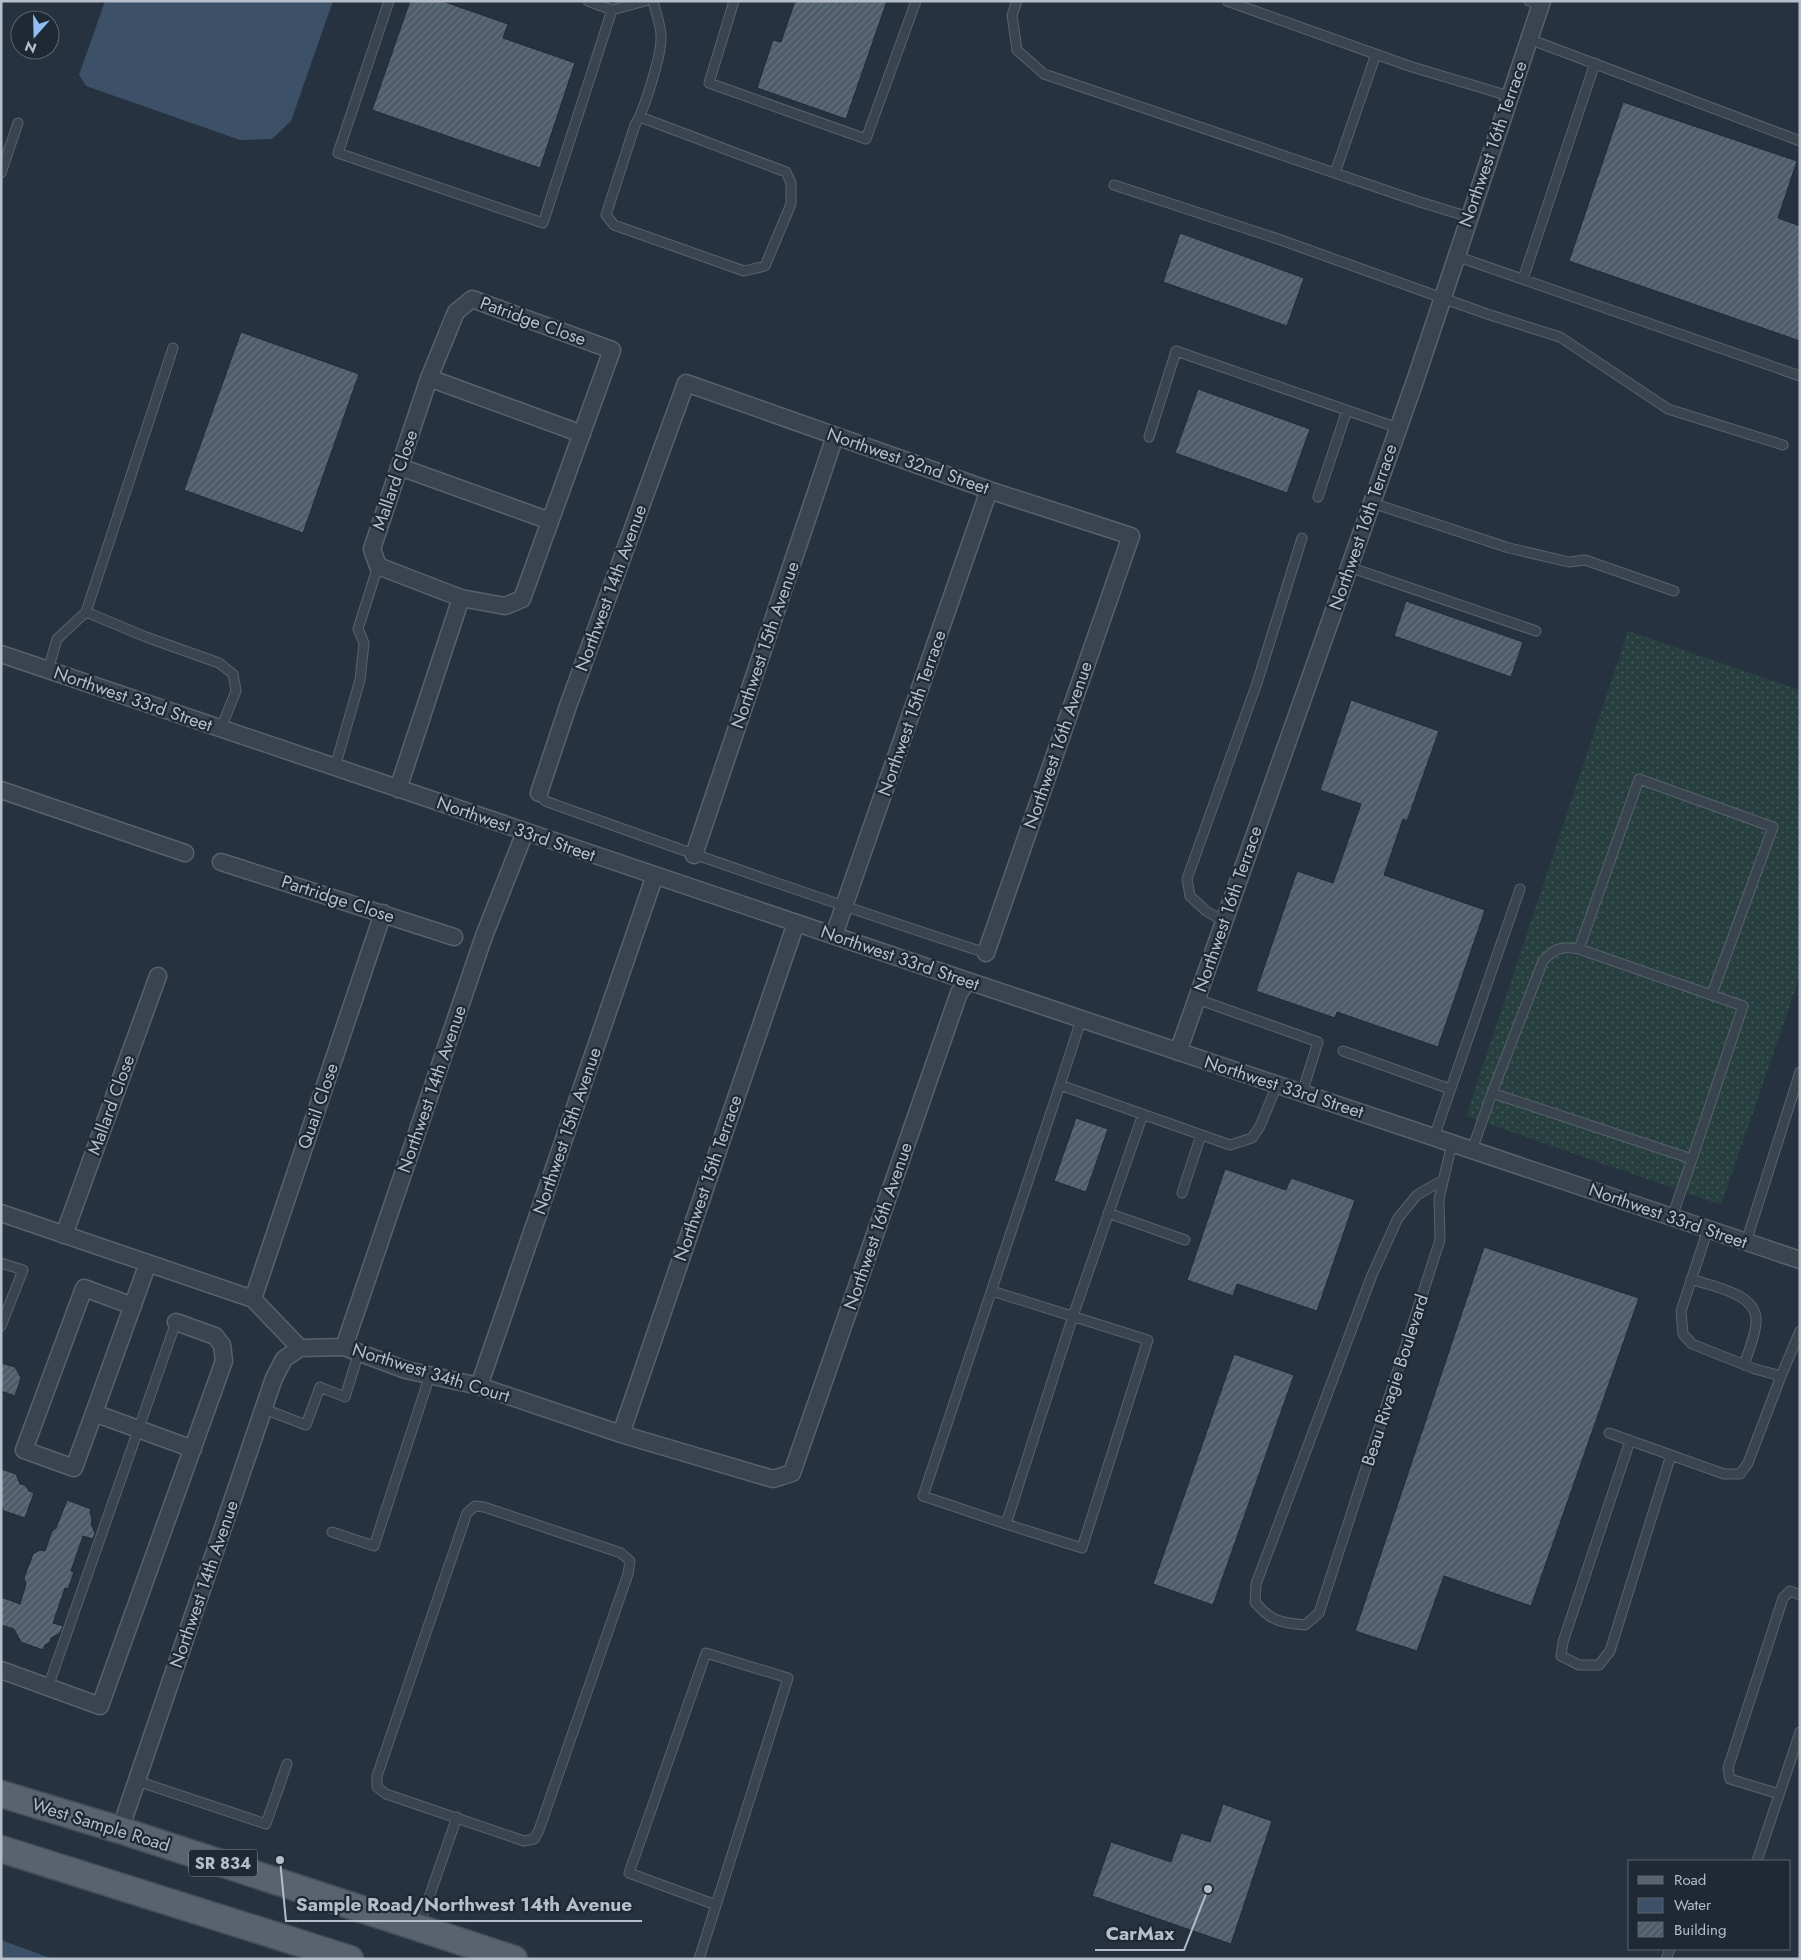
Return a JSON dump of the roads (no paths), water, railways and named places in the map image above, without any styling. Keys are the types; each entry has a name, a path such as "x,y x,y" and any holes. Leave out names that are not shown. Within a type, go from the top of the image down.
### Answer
{"main road":[{"name":"West Sample Road","path":"1,1794 120,1830 514,1959"},
{"path":"1,1849 350,1959"}],"street":[{"name":"Northwest 16th Terrace","path":"1178,1052 1398,428 1529,39 1537,3"},
{"name":"Patridge Close","path":"456,312 472,299 612,350 582,434"},
{"name":"Mallard Close","path":"378,566 372,549 429,378 456,312"},
{"path":"378,566 462,598 505,606 522,599 582,434 429,378"},
{"name":"Northwest 32nd Street","path":"686,383 989,490 1131,536"},
{"name":"Northwest 14th Avenue","path":"539,793 568,706 686,383"},
{"name":"Northwest 15th Avenue","path":"694,855 835,436"},
{"path":"400,467 550,521"},
{"name":"Northwest 15th Terrace","path":"834,935 989,490"},
{"name":"Northwest 16th Avenue","path":"986,953 1131,536"},
{"path":"398,789 462,598"},
{"name":"Northwest 33rd Street","path":"1,654 796,922 968,982 1800,1260"},
{"path":"1,790 186,853"},
{"name":"Northwest 14th Avenue","path":"351,1350 484,936 525,832"},
{"name":"Partridge Close","path":"221,862 454,937"},
{"name":"Northwest 15th Avenue","path":"479,1386 655,876"},
{"name":"Quail Close","path":"253,1299 383,913"},
{"name":"Northwest 15th Terrace","path":"620,1434 796,922"},
{"name":"Mallard Close","path":"64,1235 158,976"},
{"name":"Northwest 16th Avenue","path":"792,1473 959,993 968,982"},
{"path":"1,1213 253,1299 300,1348"},
{"path":"133,1306 84,1288 24,1450 74,1468 133,1306 148,1263"},
{"path":"1,1670 100,1706 224,1361 222,1345 215,1336 176,1322"},
{"name":"Northwest 14th Avenue","path":"120,1830 274,1378 284,1359 300,1348"},
{"name":"Northwest 34th Court","path":"300,1348 351,1350 406,1370 479,1386 620,1434 773,1479 792,1473"},
{"path":"94,1413 192,1449"}],"lane":[{"path":"389,1 338,153 544,223 612,10"},
{"path":"588,1 612,10 644,1"},
{"path":"640,117 786,172 791,183 791,204 765,266 744,270 614,226 606,215 635,125 640,117 662,39 653,1"},
{"path":"734,1 709,83 866,139 916,1"},
{"path":"1017,1 1012,16 1017,50 1044,74 1469,217"},
{"path":"1227,1 1409,66 1509,96"},
{"path":"1529,39 1800,141"},
{"path":"1335,173 1376,54"},
{"path":"1523,279 1595,64"},
{"path":"1,173 18,123"},
{"path":"1114,184 1560,337 1668,409 1784,445"},
{"path":"1456,256 1800,376"},
{"path":"48,670 56,639 86,612 173,348"},
{"path":"1149,437 1176,351 1398,428"},
{"path":"1318,497 1347,410"},
{"path":"1372,503 1509,548 1569,562 1586,560 1674,592"},
{"path":"1224,921 1206,911 1190,896 1187,879 1257,683 1302,538"},
{"path":"336,767 360,680 364,642 358,629 378,566"},
{"path":"1349,567 1536,631"},
{"path":"86,612 146,637 219,663 233,674 236,691 221,728"},
{"path":"1579,949 1638,780 1773,826 1712,994"},
{"path":"539,793 545,801 694,855 844,907 986,953"},
{"path":"1434,1137 1520,889"},
{"path":"1472,1150 1543,961 1554,950 1568,947 1579,949 1743,1006 1672,1217"},
{"path":"1197,999 1318,1042 1302,1093"},
{"path":"992,1291 1148,1340 1082,1548 923,1496 1082,1020"},
{"path":"1343,1051 1450,1090"},
{"path":"1746,1242 1800,1072"},
{"path":"1060,1085 1230,1145 1252,1138 1260,1126 1277,1085"},
{"path":"1492,1093 1692,1159"},
{"path":"1006,1524 1073,1316 1143,1114"},
{"path":"1182,1193 1200,1135"},
{"name":"Beau Rivagie Boulevard","path":"1443,1180 1417,1195 1398,1218 1372,1275 1256,1584 1255,1602 1264,1614 1282,1623 1305,1625 1319,1613 1440,1240 1439,1199 1452,1143"},
{"path":"1108,1213 1185,1240"},
{"path":"1708,1229 1682,1311 1683,1334 1692,1344 1781,1376"},
{"path":"1,1263 23,1270 1,1326"},
{"path":"1692,1279 1744,1298 1753,1306 1757,1322 1744,1364"},
{"path":"48,1687 176,1322"},
{"path":"1609,1433 1724,1474 1740,1474 1748,1463 1800,1330"},
{"path":"264,1409 306,1425 320,1387 345,1397 351,1350"},
{"path":"332,1532 374,1546 430,1375"},
{"path":"1630,1441 1563,1642 1561,1656 1579,1665 1599,1665 1610,1651 1671,1454"},
{"path":"475,1506 484,1506 621,1552 630,1562 628,1574 542,1821 534,1838 524,1841 457,1817 386,1794 377,1787 377,1776 467,1513 475,1506"},
{"path":"1779,1794 1730,1779 1728,1768 1783,1598 1790,1591 1800,1594"},
{"path":"699,1959 788,1678 706,1653 628,1874 716,1905"},
{"path":"1757,1860 1800,1732"},
{"path":"137,1781 266,1824 287,1764"},
{"path":"419,1928 457,1817"}],"water":[{"path":"105,1 333,1 291,121 272,139 240,140 86,86 79,75"},
{"path":"1,1940 53,1959 1,1959"}],"place":[{"name":"Sample Road/Northwest 14th Avenue","path":"280,1860"},
{"name":"CarMax","path":"1208,1889"}]}
